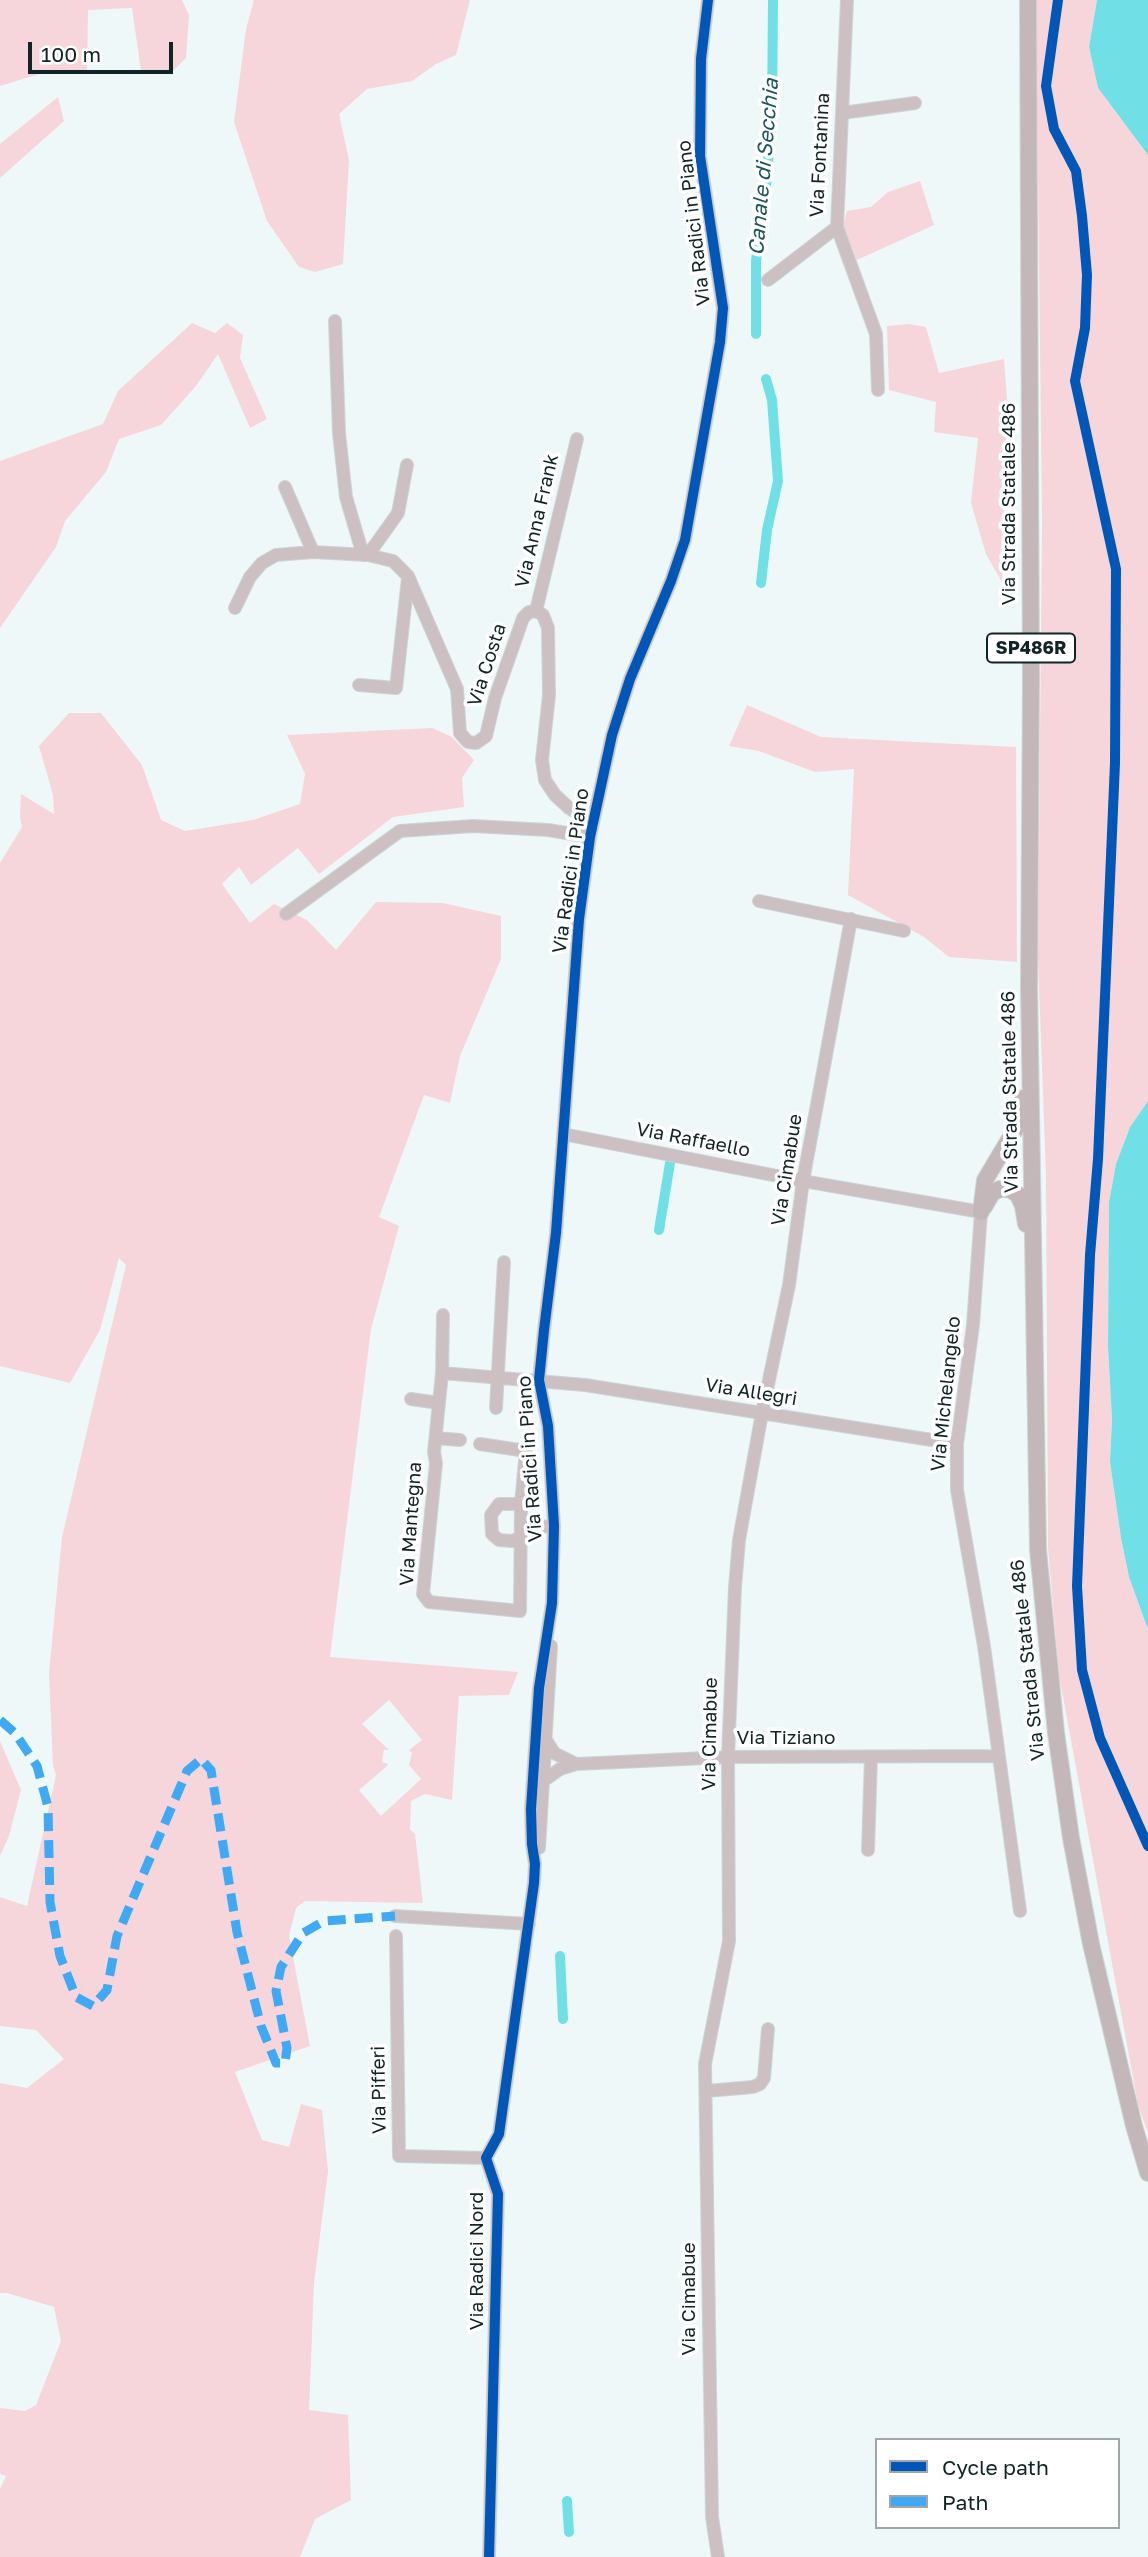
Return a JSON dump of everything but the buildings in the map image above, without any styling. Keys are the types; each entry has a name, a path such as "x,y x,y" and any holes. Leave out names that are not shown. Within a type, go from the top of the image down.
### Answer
{"main road":[{"name":"Via Strada Statale 486","path":"1028,0 1030,1041 1038,1550 1056,1733 1071,1838 1091,1944 1148,2173"},
{"path":"981,1212 985,1180 1022,1118 1023,1063 1030,1041"},
{"path":"981,1212 992,1194 1000,1189 1010,1189 1018,1195 1026,1217 1027,1250 1034,1296"}],"street":[{"name":"Via Radici in Piano","path":"532,1832 541,1666 551,1615 554,1526 548,1426 540,1380 556,1233 579,919 590,837 612,735 630,679 685,540 720,342 723,308 701,156 701,59 708,0"},
{"name":"Via Fontanina","path":"768,280 837,227 847,0"},
{"path":"842,113 915,103"},
{"path":"837,227 876,334 878,390"},
{"path":"335,321 339,433 346,497 365,555"},
{"name":"Via Anna Frank","path":"536,611 577,439"},
{"path":"365,555 398,513 407,465"},
{"path":"285,487 307,553"},
{"path":"235,608 250,577 262,563 276,555 365,555 393,561 408,576 396,688 359,685"},
{"name":"Via Costa","path":"408,576 457,689 460,733 468,742 476,743 486,736 495,698 523,618 536,611"},
{"path":"536,611 543,615 548,628 549,695 542,760 545,780 555,795 569,808 593,823"},
{"path":"286,914 400,831 473,826 548,830 590,837"},
{"path":"759,901 904,931"},
{"name":"Via Cimabue","path":"718,2557 712,2517 705,2064 729,1941 728,1757 739,1540 789,1285 803,1181 852,919"},
{"name":"Via Raffaello","path":"563,1134 803,1181 981,1212"},
{"name":"Via Michelangelo","path":"981,1212 973,1325 957,1444 957,1490 984,1646 1020,1911"},
{"path":"496,1408 503,1262"},
{"path":"443,1315 442,1373 436,1438 460,1440"},
{"name":"Via Allegri","path":"442,1373 585,1385 957,1444"},
{"path":"411,1399 439,1403"},
{"name":"Via Mantegna","path":"436,1438 424,1594 426,1600 520,1611 521,1533"},
{"name":"Via Radici in Piano","path":"480,1444 526,1451 521,1533"},
{"name":"Via Radici in Piano","path":"521,1504 499,1504 491,1515 492,1534 499,1540 512,1541 521,1533 554,1526"},
{"path":"541,1819 532,1832 520,1840 534,1857 539,1859 553,1624 551,1615"},
{"path":"546,1740 554,1753 576,1764"},
{"name":"Via Tiziano","path":"576,1764 728,1757 998,1756"},
{"path":"868,1850 871,1757"},
{"path":"543,1781 560,1769 576,1764"},
{"path":"486,2158 499,2134 528,1924 534,1857 532,1832"},
{"path":"395,1916 528,1924"},
{"name":"Via Pifferi","path":"396,1936 399,2155 486,2158"},
{"path":"706,2091 760,2084 765,2078 768,2029"},
{"name":"Via Radici Nord","path":"486,2158 498,2194 489,2557"}],"shaded area":[{"path":"0,0 182,0 189,15 186,58 172,72 141,71 132,8 88,10 87,72 46,72 0,86"},
{"path":"254,0 470,0 456,55 436,64 412,81 367,89 339,114 349,160 343,264 315,272 299,267 267,221 234,122 246,29"},
{"path":"1036,0 1097,0 1089,47 1098,88 1148,155 1148,1101 1130,1127 1116,1164 1109,1202 1108,1347 1112,1419 1110,1462 1129,1577 1148,1631 1148,2133 1138,2105 1059,1675 1048,1547 1046,1175 1038,959 1042,521"},
{"path":"58,97 64,121 0,178 0,144"},
{"path":"920,181 934,225 857,260 843,226 847,211 871,207 888,192"},
{"path":"192,323 215,333 227,323 243,335 240,358 267,419 250,428 218,354 196,386 161,425 119,439 106,472 65,521 56,547 0,628 0,461 103,424 118,391"},
{"path":"909,324 926,327 939,373 1004,359 1007,399 1002,582 986,554 971,503 978,438 934,432 936,402 889,390 887,326"},
{"path":"747,705 821,737 1016,747 1017,962 949,957 924,937 848,895 854,769 815,772 759,751 729,746"},
{"path":"69,713 101,713 142,765 161,820 185,831 253,820 300,804 305,774 287,735 432,728 452,737 474,760 462,778 464,807 393,817 319,874 298,848 251,885 239,867 222,884 250,923 274,904 307,920 336,950 376,902 443,903 501,916 501,959 460,1056 450,1103 424,1095 379,1217 399,1226 371,1329 330,1657 518,1672 509,1695 459,1696 452,1800 425,1794 411,1801 410,1829 415,1834 423,1903 305,1901 296,1908 289,1936 310,2046 235,2072 262,2140 289,2147 301,2104 322,2110 328,2171 314,2283 309,2410 348,2415 351,2500 315,2519 300,2557 0,2557 0,2489 6,2476 0,2474 0,2408 25,2411 36,2405 61,2341 54,2307 0,2293 0,2083 27,2088 64,2059 36,2030 0,2026 0,1897 27,1906 56,1775 53,1766 49,1673 62,1537 126,1265 119,1258 100,1330 70,1383 0,1366 0,863 22,827 21,794 54,814 53,795 39,746","holes":["389,1700 422,1740 409,1750 412,1753 409,1765 421,1779 381,1816 359,1790 386,1767 388,1764 382,1762 384,1750 389,1750 362,1724"]},
{"path":"0,1741 21,1790 9,1836 0,1856"}],"water":[{"path":"1097,0 1148,0 1148,155 1098,88 1089,47"},
{"path":"1148,1101 1148,1630 1129,1577 1110,1462 1112,1419 1108,1347 1109,1202 1116,1164 1130,1127"}],"waterway":[{"name":"Canale di Secchia","path":"756,334 756,261 772,115 773,0"},
{"name":"Canale di Secchia","path":"761,583 767,530 778,481 772,400 766,379"},
{"name":"Canale di Secchia","path":"659,1230 670,1163"},
{"name":"Canale di Secchia","path":"560,1956 563,2019"},
{"name":"Canale di Secchia","path":"567,2501 569,2532"}],"marked path":[{"path":"0,1720 15,1733 37,1766 48,1807 50,1902 60,1956 76,1997 93,2006 107,1990 117,1936 187,1771 201,1759 211,1770 237,1932 261,2026 276,2063 285,2063 287,2048 276,1991 281,1967 303,1933 324,1921 395,1916"}],"cycle path":[{"path":"489,2557 498,2194 486,2158 499,2134 534,1883 531,1809 539,1688 552,1603 554,1526 548,1426 539,1380 556,1233 579,919 590,837 612,735 630,679 685,540 720,342 723,308 700,156 701,59 708,0"},
{"path":"1058,0 1046,86 1054,129 1076,171 1087,275 1085,328 1075,381 1116,569 1115,763 1098,1159 1090,1255 1077,1586 1082,1670 1100,1738 1148,1846"}]}
